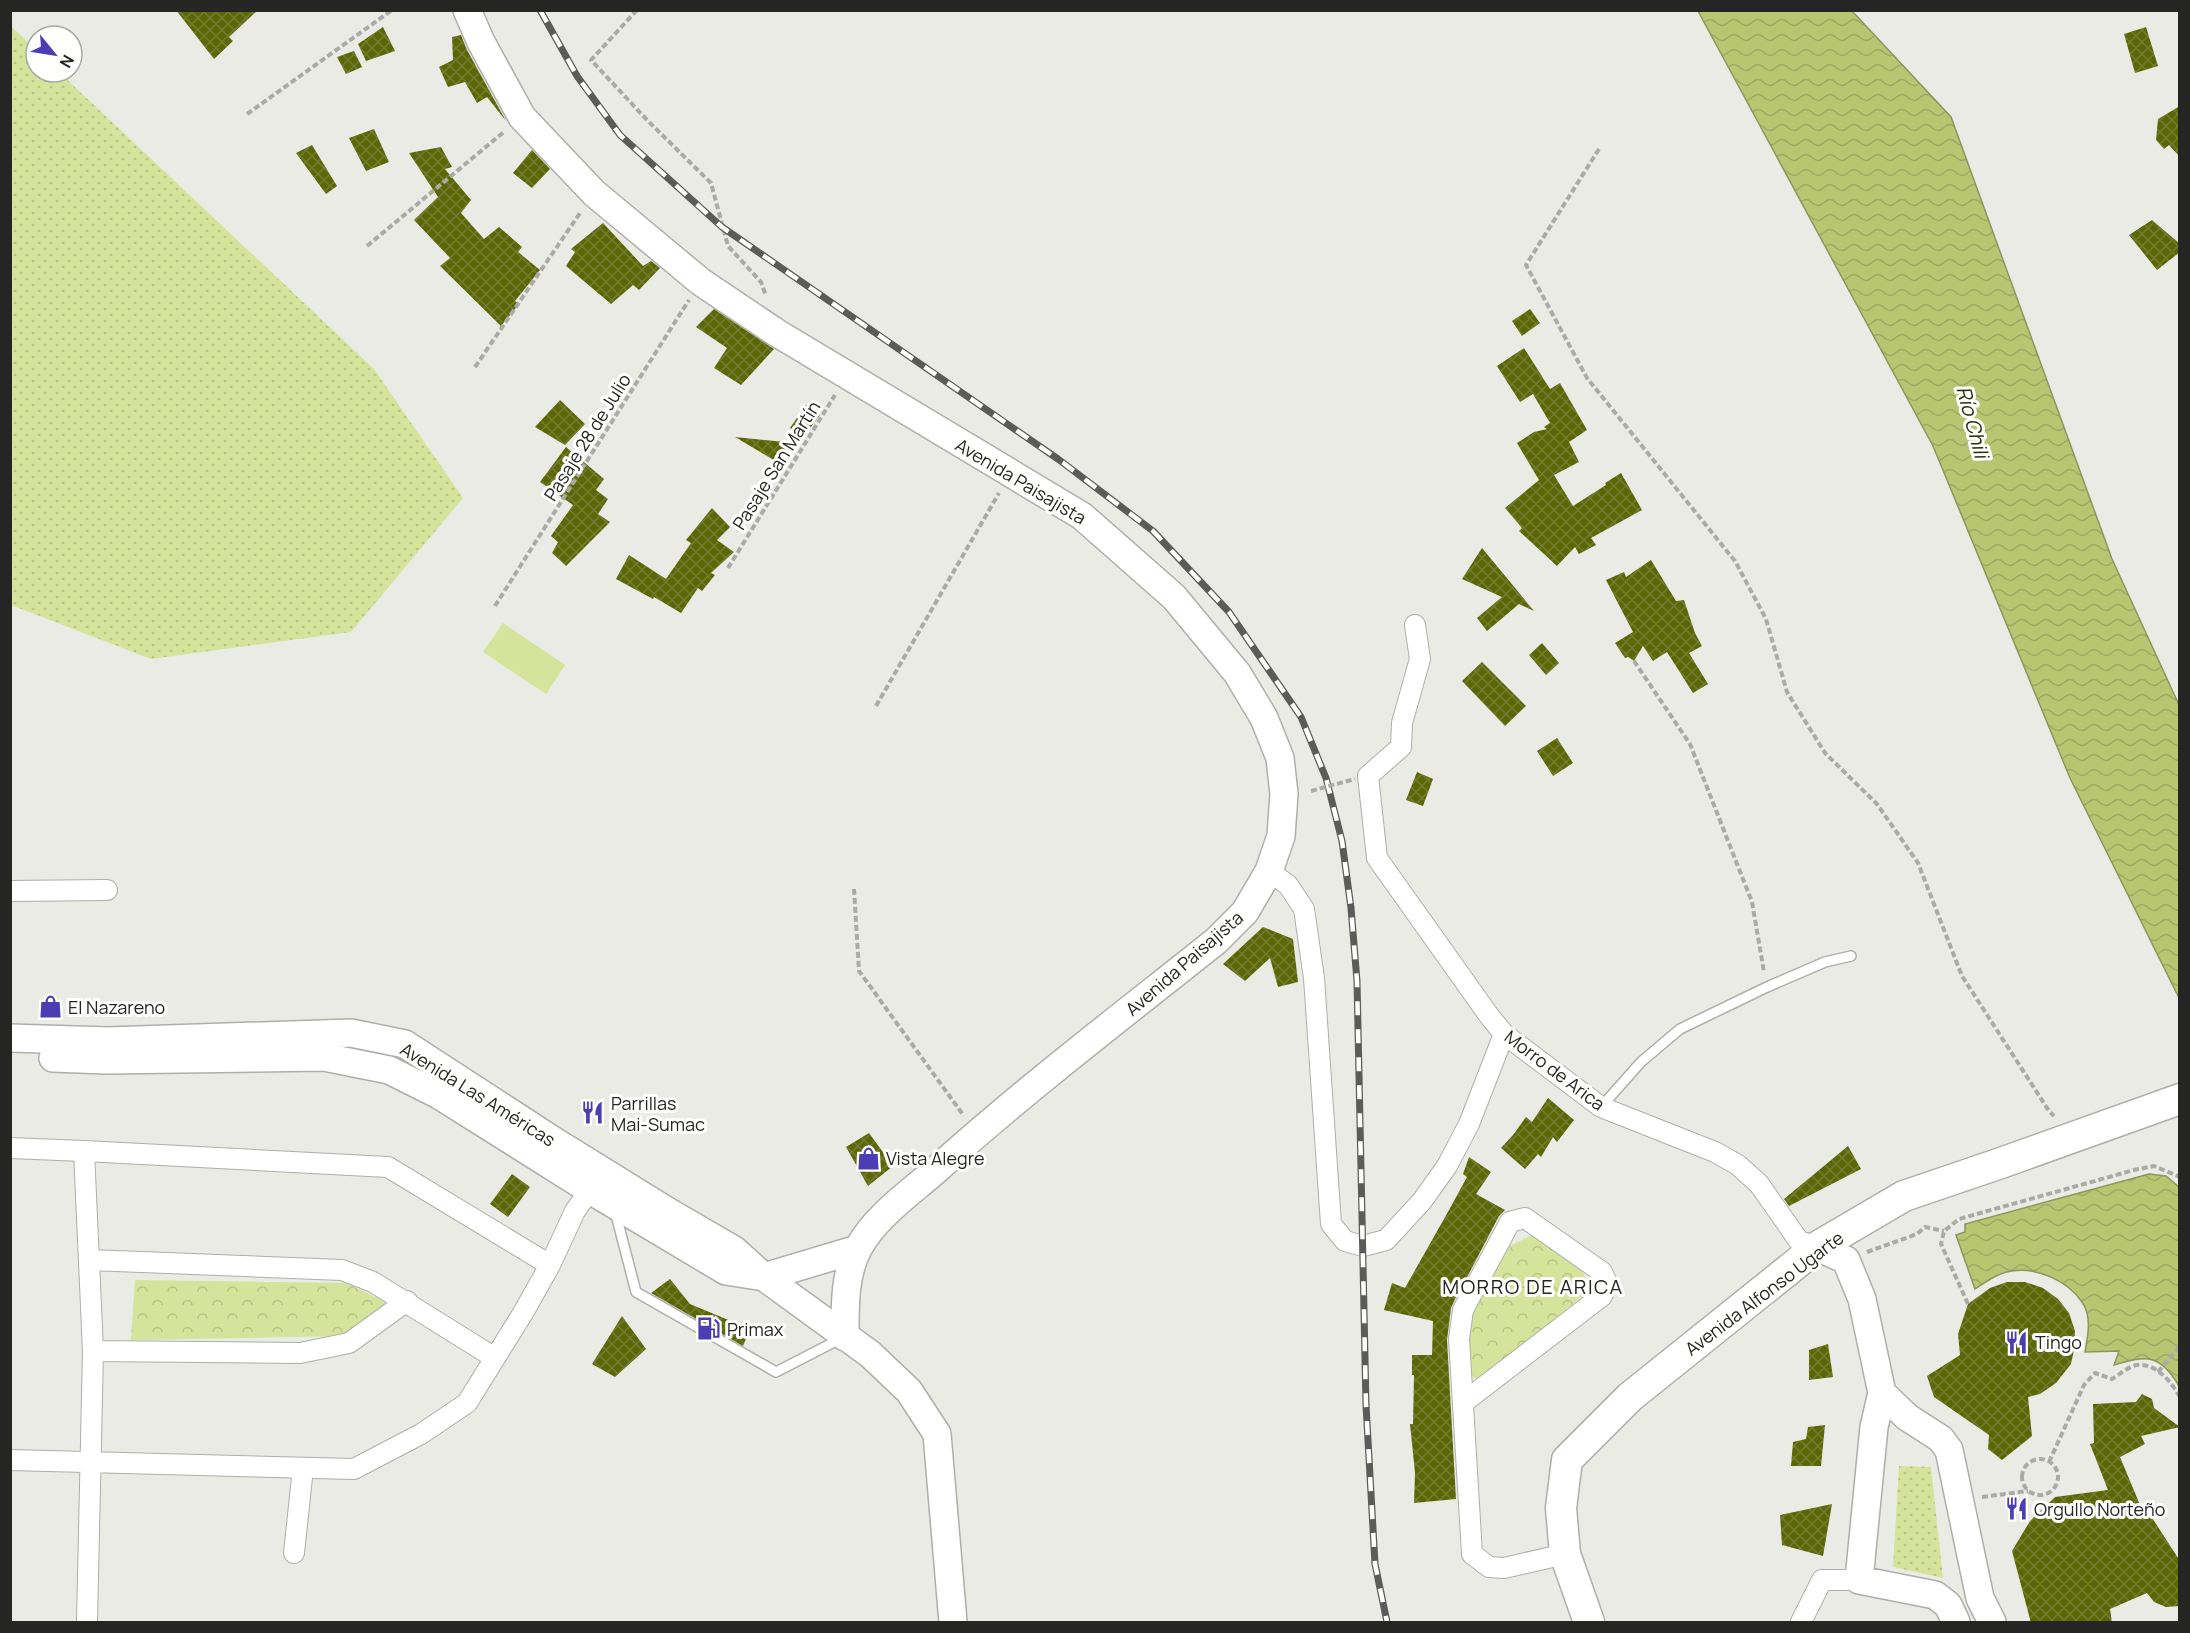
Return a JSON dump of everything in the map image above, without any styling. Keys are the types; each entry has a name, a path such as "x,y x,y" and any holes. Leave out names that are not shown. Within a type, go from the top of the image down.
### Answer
{"main road":[{"name":"Avenida Paisajista","path":"467,10 481,42 522,117 594,193 701,282 777,333 1082,516 1174,597 1237,673 1264,718 1280,758 1284,794 1281,836 1269,871 1245,912 1215,941 976,1134 883,1218 858,1249 846,1289 845,1336"},
{"name":"Avenida Las Américas","path":"10,1038 108,1041 351,1033 405,1044 570,1151 734,1250 764,1277 870,1354 909,1390 937,1434 953,1623"},
{"name":"Avenida Las Américas","path":"10,1056 106,1060 324,1057 389,1070 439,1095 601,1197 726,1271 764,1277"},
{"name":"Avenida Alfonso Ugarte","path":"1589,1623 1565,1554 1561,1508 1567,1460 1630,1397 1817,1247 1904,1196 2176,1100"},
{"path":"1817,1247 1846,1260 1862,1299 1882,1393 1874,1428 1858,1580 1935,1595 1952,1614 1980,1598"},
{"path":"764,1277 858,1249"},
{"path":"1882,1393 1906,1417 1941,1439 1949,1450 1980,1598 1992,1623"}],"street":[{"path":"1361,778 1401,747 1402,723 1420,659 1415,624"},
{"name":"Morro de Arica","path":"1361,778 1377,858 1504,1034 1601,1107 1715,1152 1738,1166 1759,1184 1799,1241 1817,1247"},
{"path":"1269,871 1288,885 1304,909 1314,978 1331,1224 1345,1241 1363,1246 1386,1240 1422,1201 1447,1166 1469,1124 1504,1034"},
{"path":"10,891 107,890"},
{"path":"10,1148 388,1167 550,1265"},
{"path":"84,1151 93,1351 87,1623"},
{"path":"10,1460 354,1469 421,1434 466,1403 550,1265 575,1211 601,1197"},
{"path":"1464,1402 1602,1296 1607,1283 1602,1272 1525,1218 1510,1222 1463,1310 1459,1339 1472,1554 1489,1567 1504,1568 1565,1554"},
{"path":"90,1260 342,1270 373,1282 407,1301 495,1358"},
{"path":"93,1351 300,1353 349,1343 407,1301"},
{"path":"294,1553 303,1468"},
{"path":"1801,1623 1822,1580 1858,1580"}],"lane":[{"path":"1601,1107 1641,1062 1680,1029 1825,962 1851,956"},
{"path":"601,1197 636,1292 776,1372 845,1336"}],"path":[{"path":"247,114 392,10"},
{"path":"637,10 591,60 647,120 711,183 728,246 761,282 777,333"},
{"path":"367,246 522,117"},
{"path":"1599,149 1526,264 1587,378 1735,561 1766,619 1786,692 1825,753 1877,804 1918,863 1962,976 2049,1111 2075,1136"},
{"path":"475,367 594,193"},
{"name":"Pasaje 28 de Julio","path":"495,606 701,282"},
{"name":"Pasaje San Martín","path":"728,568 846,376"},
{"path":"876,706 1010,474"},
{"path":"1634,661 1690,744 1752,902 1767,987"},
{"path":"1311,790 1361,778"},
{"path":"854,889 859,971 976,1134"},
{"path":"1968,1304 1941,1244 1944,1231 1959,1219 2154,1166 2180,1177"},
{"path":"1846,1260 1917,1234 1925,1227 1944,1231"},
{"path":"2160,1369 2180,1346"},
{"path":"2049,1462 2084,1385 2095,1373 2112,1379 2136,1365 2160,1369 2180,1397"},
{"path":"1956,1486 1984,1497 2029,1491 2045,1494 2054,1487 2057,1476 2049,1462 2037,1459 2023,1469 2022,1481 2029,1491"}],"green space":[{"path":"11,26 24,38 24,84 72,84 374,369 463,498 351,632 151,659 11,605"},
{"path":"503,623 565,665 546,694 483,652"},
{"path":"1532,1235 1581,1269 1587,1281 1585,1294 1478,1381 1469,1373 1469,1317 1510,1246"},
{"path":"135,1280 346,1283 394,1306 347,1336 131,1340"},
{"path":"1899,1466 1931,1467 1943,1578 1893,1567"}],"water":[{"name":"Río Chili","path":"1698,11 1852,11 1951,117 2112,559 2179,705 2179,998 2070,778 1933,446"},
{"path":"2149,1174 2166,1176 2179,1187 2179,1386 2166,1368 2152,1360 2136,1360 2114,1365 2119,1351 2085,1352 2088,1326 2085,1308 2076,1294 2051,1277 2032,1271 2012,1271 1997,1275 1975,1289 1956,1235 1965,1232 1965,1224"}],"building":[{"path":"176,10 258,10 229,37 233,41 214,59"},
{"path":"383,27 395,51 366,61 358,44"},
{"path":"2146,27 2158,66 2135,73 2124,34"},
{"path":"461,35 506,121 487,97 477,103 465,82 448,87 439,67 453,60 452,37"},
{"path":"354,51 362,67 346,74 337,57"},
{"path":"2180,106 2180,157 2169,145 2164,149 2156,140 2158,119"},
{"path":"374,129 389,162 366,171 349,138"},
{"path":"312,145 337,186 326,194 296,153"},
{"path":"441,147 452,167 445,169 471,200 461,213 484,239 499,227 522,247 518,252 540,270 515,301 519,304 501,326 440,266 450,258 414,220 438,197 409,153"},
{"path":"532,150 550,169 532,188 513,173"},
{"path":"2152,220 2180,244 2180,252 2157,270 2129,235"},
{"path":"603,223 643,266 651,261 660,268 639,290 633,285 611,304 566,266 575,252 571,249"},
{"path":"714,309 774,349 741,385 714,368 727,348 696,327"},
{"path":"1530,309 1540,323 1522,336 1512,321"},
{"path":"1524,348 1550,389 1560,383 1587,430 1569,442 1579,462 1554,475 1573,506 1621,473 1642,510 1591,538 1596,545 1579,554 1575,547 1557,566 1519,531 1522,528 1505,508 1539,480 1517,443 1534,432 1547,429 1544,427 1550,423 1533,394 1520,402 1497,366"},
{"path":"560,400 585,424 565,445 535,427"},
{"path":"806,405 820,415 804,436 790,428"},
{"path":"735,437 795,443 782,465"},
{"path":"566,447 604,479 596,490 608,499 598,514 610,522 566,566 552,553 558,542 551,536 573,505 540,482"},
{"path":"712,508 730,527 717,540 734,552 711,573 715,575 702,591 698,588 681,613 616,579 629,555 666,579 691,543 686,540"},
{"path":"1482,548 1534,611 1519,604 1487,631 1477,618 1502,597 1462,579"},
{"path":"1651,560 1676,601 1684,600 1702,646 1689,653 1708,684 1693,693 1667,652 1653,661 1643,646 1634,661 1628,657 1625,658 1615,643 1633,632 1606,580 1624,572 1626,577"},
{"path":"1542,643 1559,663 1546,675 1529,655"},
{"path":"1482,662 1526,706 1505,726 1462,681"},
{"path":"1557,738 1573,763 1553,776 1537,751"},
{"path":"1417,772 1433,779 1423,806 1406,800"},
{"path":"1263,927 1293,939 1298,982 1278,987 1270,958 1245,981 1223,964"},
{"path":"1548,1098 1574,1120 1557,1142 1553,1137 1541,1157 1538,1154 1525,1169 1501,1148 1526,1117 1532,1122"},
{"path":"869,1133 893,1166 868,1186 846,1147"},
{"path":"1848,1146 1861,1169 1789,1206 1784,1199"},
{"path":"1469,1157 1491,1172 1476,1194 1505,1210 1499,1216 1464,1283 1458,1279 1456,1297 1451,1308 1447,1340 1456,1499 1414,1503 1415,1473 1410,1424 1413,1424 1412,1355 1432,1355 1433,1321 1384,1310 1392,1283 1405,1288 1449,1210 1467,1177 1463,1174"},
{"path":"512,1174 530,1187 508,1217 490,1204"},
{"path":"670,1279 690,1304 750,1329 743,1346 651,1293"},
{"name":"Tingo","path":"2007,1282 2025,1282 2043,1288 2058,1299 2069,1313 2075,1331 2071,1364 2056,1383 2040,1394 2028,1397 2032,1436 2002,1460 1988,1449 1989,1435 1934,1397 1927,1376 1960,1355 1958,1334 1968,1304 1990,1288"},
{"path":"622,1316 646,1349 615,1377 592,1364"},
{"path":"1828,1344 1833,1377 1809,1380 1809,1350"},
{"path":"2142,1394 2152,1399 2154,1408 2180,1427 2141,1436 2145,1444 2120,1457 2143,1512 2147,1510 2180,1561 2180,1606 2166,1607 2154,1602 2147,1593 2110,1609 2112,1623 2031,1623 2012,1551 2030,1521 2055,1497 2108,1490 2090,1444 2094,1443 2093,1404 2136,1402"},
{"path":"1825,1425 1821,1466 1791,1466 1793,1442 1806,1439 1808,1427"},
{"path":"1832,1504 1823,1556 1782,1545 1780,1515"}],"railway":[{"path":"540,10 577,76 620,135 722,227 1058,459 1153,531 1229,612 1301,717 1326,778 1342,841 1351,908 1357,981 1366,1405 1375,1564 1387,1622"}],"place":[{"name":"El Nazareno","path":"50,1007"},
{"name":"Parrillas Mai-Sumac","path":"593,1113"},
{"name":"Vista Alegre","path":"868,1158"},
{"name":"Primax","path":"709,1329"},
{"name":"Tingo","path":"2017,1342"},
{"name":"Orgullo Norteño","path":"2016,1509"}],"district":[{"name":"MORRO DE ARICA","path":"1533,1286"}]}
